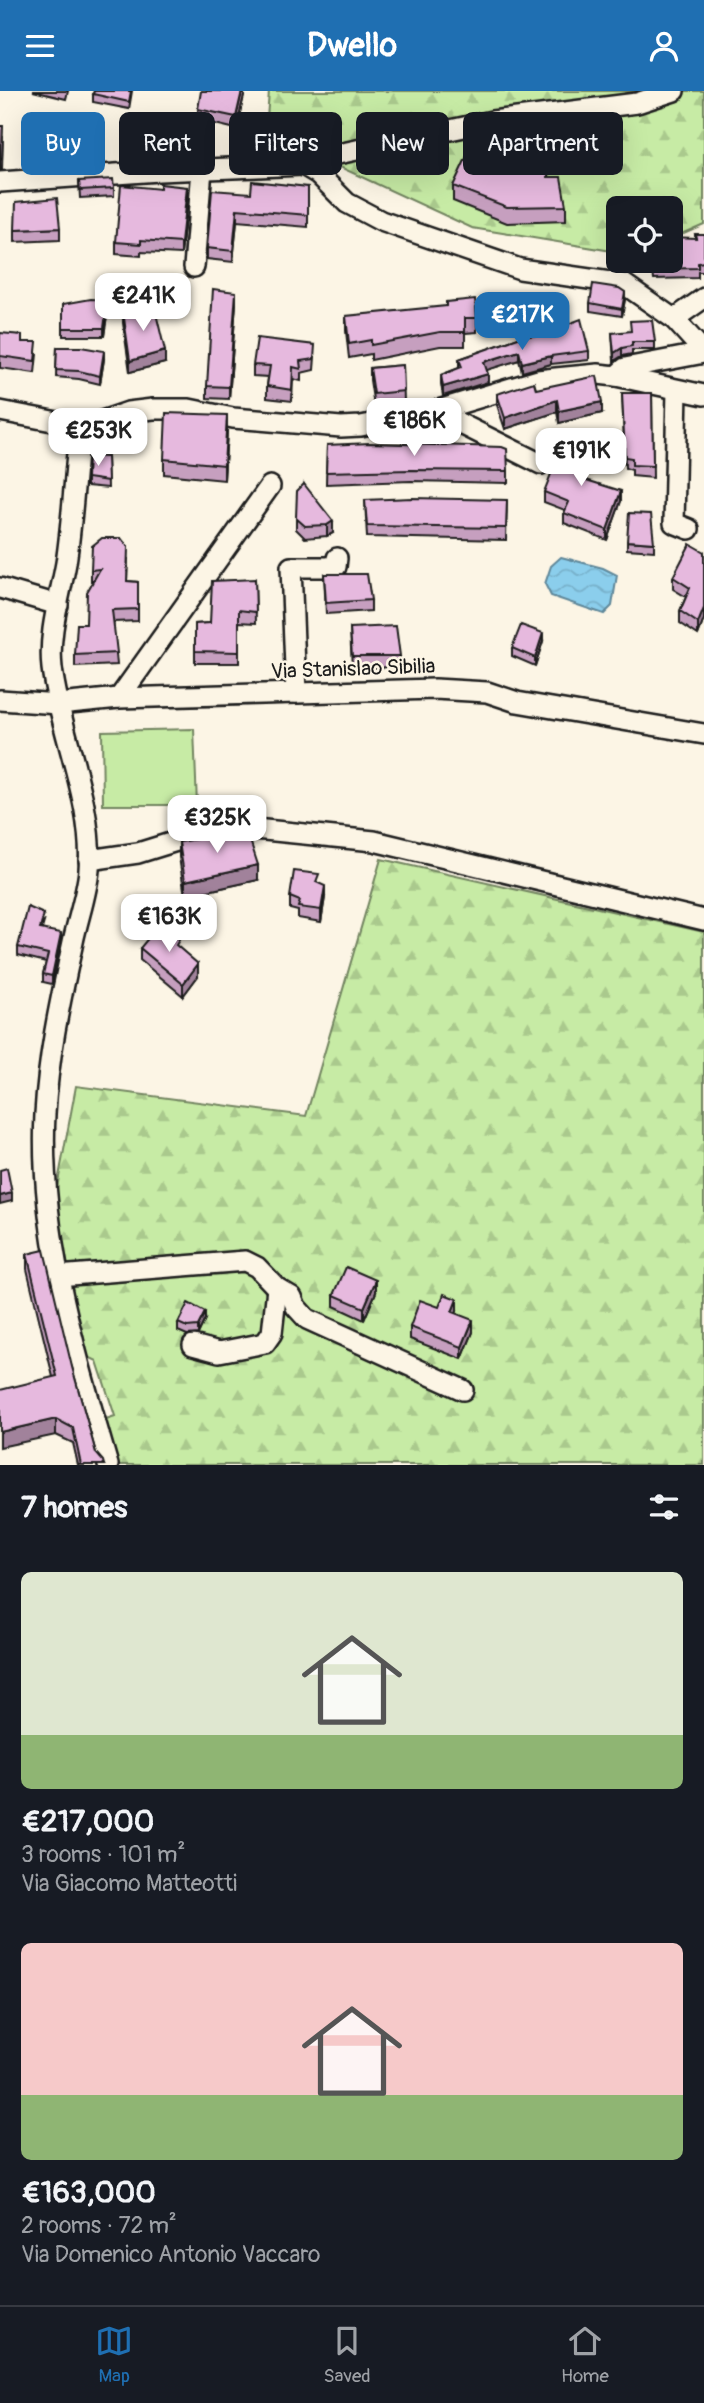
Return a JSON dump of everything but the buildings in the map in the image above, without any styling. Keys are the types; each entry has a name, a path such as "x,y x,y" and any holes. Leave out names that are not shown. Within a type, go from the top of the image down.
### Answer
{"street":[{"path":"342,158 492,121 637,103 674,91"},
{"path":"0,182 119,174"},
{"path":"194,267 202,175"},
{"path":"323,175 347,203 381,221 520,269 624,284 674,319 704,353"},
{"path":"674,319 704,298"},
{"path":"616,376 625,368 704,353"},
{"path":"0,411 84,427 141,409 189,409 233,418 341,428 435,411 538,380 598,374 704,395"},
{"path":"677,390 674,523 689,529"},
{"path":"435,411 541,464"},
{"path":"104,419 137,417 179,421 233,418"},
{"path":"84,427 78,443 66,561 51,658 87,823 89,870 56,1019 45,1114 48,1220 58,1276 108,1465"},
{"path":"119,698 270,487"},
{"path":"296,693 291,567 336,567 337,558"},
{"path":"0,588 58,605"},
{"name":"Via Stanislao Sibilia","path":"0,700 59,704 119,698 435,689 487,692 517,702 704,734"},
{"path":"89,860 138,853 225,826 374,841 704,920"},
{"path":"58,1276 245,1261 257,1267 276,1288 292,1297 296,1307 307,1319 463,1390"},
{"path":"193,1345 219,1352 265,1343 272,1333 276,1288"}],"green space":[{"path":"269,91 704,91 704,224 683,233 683,196 606,196 606,250 472,228 357,175 449,175 449,112 356,112 356,175 342,168 342,112 268,112"},
{"path":"194,729 197,805 103,805 102,731"},
{"path":"381,859 704,932 704,1465 116,1465 103,1420 115,1416 97,1361 80,1353 53,1209 76,1086 306,1116"}],"water":[{"path":"561,557 603,568 617,575 612,606 604,614 551,596 545,584 551,566"}]}
